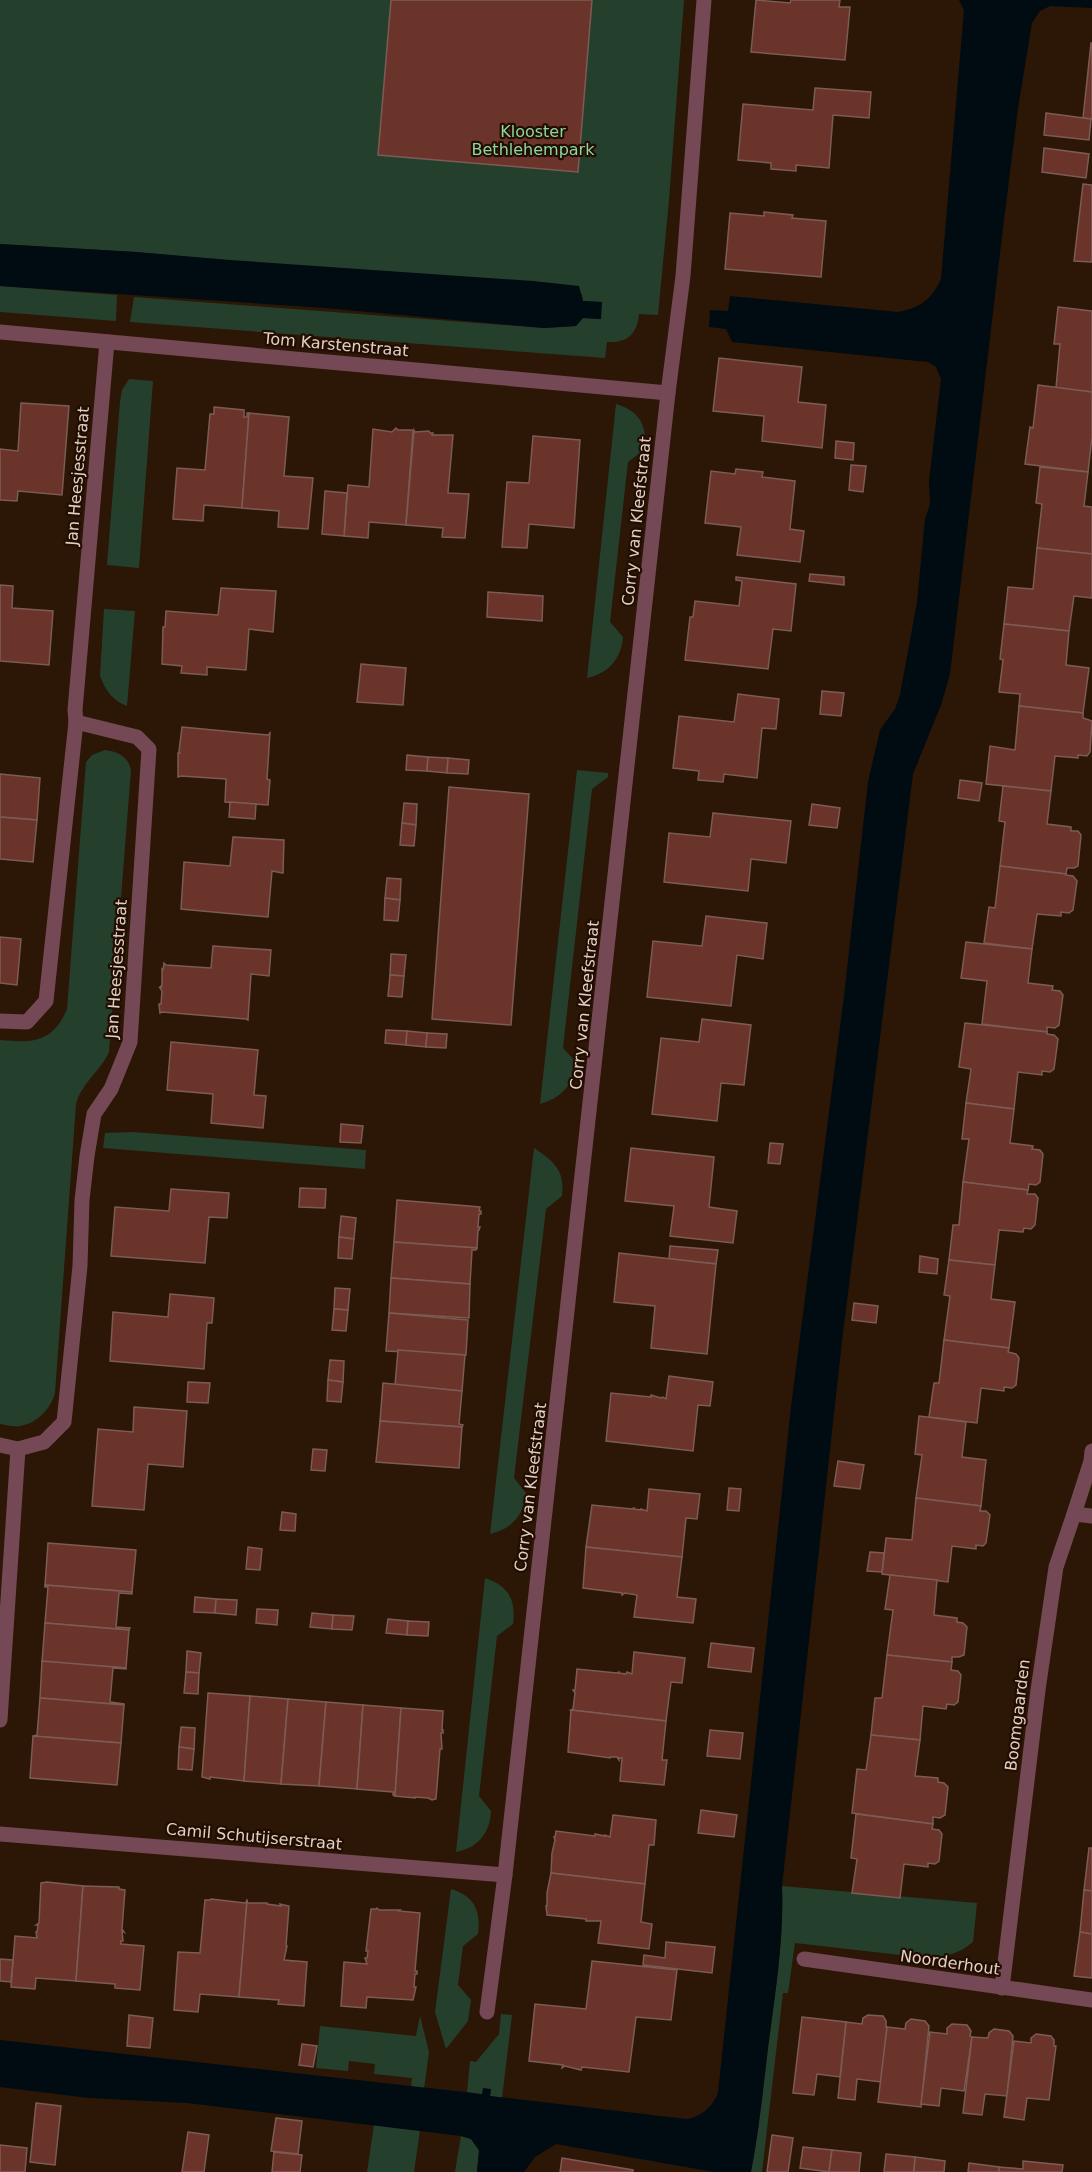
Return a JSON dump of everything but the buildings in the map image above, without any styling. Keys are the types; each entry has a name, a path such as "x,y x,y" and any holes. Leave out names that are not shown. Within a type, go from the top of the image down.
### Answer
{"street":[{"name":"Corry van Kleefstraat","path":"487,2012 505,1875 668,393 683,276 704,0"},
{"name":"Tom Karstenstraat","path":"0,332 668,393"},
{"name":"Jan Heesjesstraat","path":"0,1022 27,1022 46,1001 76,722 75,710 107,342"},
{"name":"Jan Heesjesstraat","path":"18,1449 44,1442 64,1422 80,1266 82,1200 94,1114 111,1089 130,1042 149,749 137,737 76,722"},
{"path":"0,1445 18,1449 0,1720"},
{"name":"Boomgaarden","path":"1002,1988 1056,1568 1091,1461 1092,1451"},
{"path":"1074,1514 1092,1516"},
{"name":"Camil Schutijserstraat","path":"0,1834 505,1875"},
{"name":"Noorderhout","path":"804,1959 1092,2000"}],"green space":[{"name":"Klooster Bethlehempark","path":"0,0 684,0 658,315 639,314 634,332 630,336 621,341 607,342 605,358 130,322 134,297 544,328 576,326 582,318 600,319 602,302 583,301 582,294 136,252 0,244"},
{"path":"0,286 117,295 116,321 0,312"},
{"path":"129,379 153,381 139,568 107,565 120,402 122,390"},
{"path":"616,404 631,411 640,420 645,433 645,449 628,462 610,622 623,637 622,645 617,658 608,669 587,678"},
{"path":"104,609 135,611 127,706 110,694 100,676"},
{"path":"105,750 122,756 128,761 131,770 109,1052 82,1089 76,1104 55,1393 47,1409 38,1418 27,1424 10,1426 0,1424 0,1040 32,1040 48,1035 55,1029 67,1009 86,762 92,755"},
{"path":"577,770 608,773 608,777 592,789 563,1048 576,1062 575,1070 569,1084 560,1094 540,1104"},
{"path":"133,1132 366,1150 365,1169 103,1148 105,1133"},
{"path":"534,1148 557,1168 562,1180 562,1196 546,1209 514,1478 526,1493 525,1501 520,1514 511,1525 490,1534"},
{"path":"485,1578 500,1585 509,1595 514,1615 513,1624 497,1636 479,1796 491,1811 490,1819 485,1833 476,1843 456,1852"},
{"path":"782,1886 977,1903 973,1942 951,1954 927,1958 795,1943 788,1993 783,1993 762,2172 751,2172 759,2126 778,1967 782,1927"},
{"path":"451,1889 465,1896 474,1905 479,1925 478,1934 463,1946 458,1985 471,2000 468,2021 446,2049 435,2012"},
{"path":"501,2014 512,2015 502,2098 490,2096 491,2089 482,2095 467,2092 470,2061 476,2062 499,2034"},
{"path":"420,2016 429,2052 424,2089 411,2087 412,2078 374,2074 375,2064 349,2061 348,2071 316,2068 320,2026 416,2036"},
{"path":"374,2125 420,2130 414,2172 367,2172"},
{"path":"461,2136 471,2139 479,2151 477,2172 455,2172"}],"shaded area":[{"path":"959,0 1092,0 1092,8 1050,6 1040,11 1032,23 1018,108 950,674 941,705 913,774 842,1341 782,1886 782,1926 778,1967 759,2126 751,2172 714,2172 556,2144 535,2157 524,2172 477,2172 479,2150 471,2139 461,2136 187,2103 89,2098 0,2087 0,2040 482,2094 483,2088 491,2089 490,2096 686,2119 706,2111 718,2093 791,1407 844,996 868,782 880,730 895,709 900,695 917,602 925,519 930,504 929,481 941,379 936,367 928,362 732,342 726,329 709,327 710,310 728,311 730,296 898,312 919,305 934,292 941,279 964,10"},
{"path":"0,244 136,252 579,286 583,301 602,302 601,319 583,318 576,326 544,328 325,308 0,286"}]}
